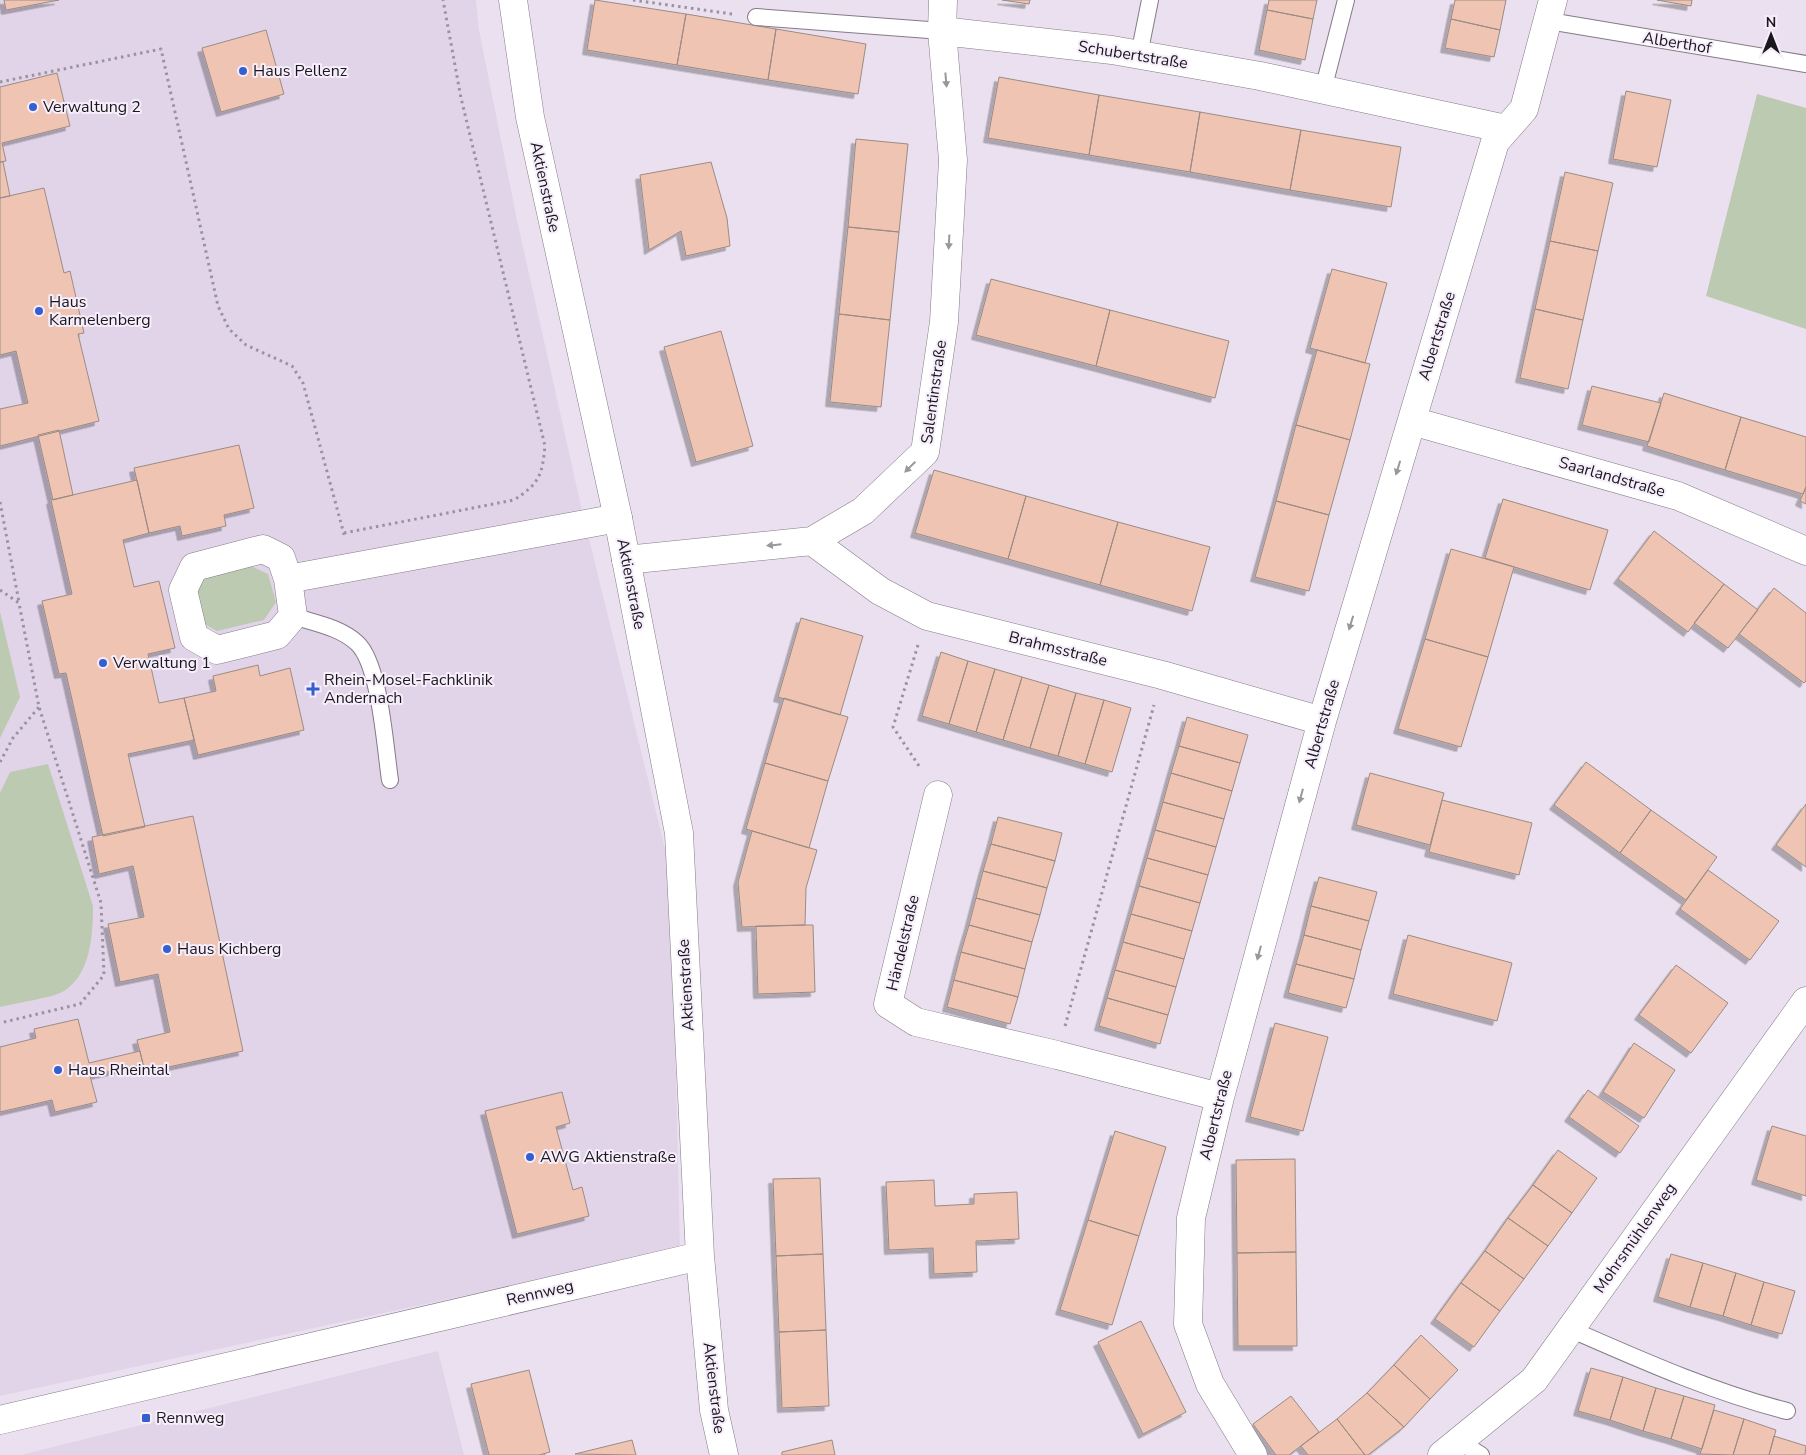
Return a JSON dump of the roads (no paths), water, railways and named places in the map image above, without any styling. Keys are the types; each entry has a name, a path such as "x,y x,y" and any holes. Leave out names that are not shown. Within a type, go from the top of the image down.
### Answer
{"street":[{"name":"Aktienstraße","path":"513,0 530,117 618,518 679,834 700,1256 714,1410 724,1455"},
{"name":"Salentinstraße","path":"626,560 812,541 863,511 925,452 944,322 954,160 942,31 943,0"},
{"name":"Albertstraße","path":"1253,1455 1210,1384 1188,1324 1191,1218 1220,1097 1322,721 1495,142 1524,109 1551,11"},
{"name":"Schubertstraße","path":"942,31 1139,55 1323,90 1506,129"},
{"name":"Saarlandstraße","path":"1412,421 1678,496 1806,551"},
{"name":"Aktienstraße","path":"288,579 618,518"},
{"name":"Brahmsstraße","path":"812,541 880,591 927,616 1162,675 1322,721"},
{"path":"263,549 280,558 288,579 293,616 277,635 216,650 194,637 182,590 194,567 263,549"},
{"name":"Händelstraße","path":"938,795 888,1004 916,1022 1057,1055 1220,1097"},
{"name":"Mohrsmühlenweg","path":"1461,1450 1534,1380 1806,1001"},
{"name":"Rennweg","path":"0,1420 700,1256"}],"lane":[{"path":"1139,55 1150,0"},
{"path":"1323,90 1346,0"},
{"name":"Alberthof","path":"1551,11 1806,64"},
{"path":"756,17 942,31"},
{"path":"293,616 342,632 358,643 372,667 390,780"},
{"path":"1570,1329 1659,1368 1756,1403 1787,1411"}],"place":[{"name":"Haus Pellenz","path":"243,71"},
{"name":"Verwaltung 2","path":"33,107"},
{"name":"Haus Karmelenberg","path":"39,311"},
{"name":"Verwaltung 1","path":"103,663"},
{"name":"Rhein-Mosel-Fachklinik Andernach","path":"313,689"},
{"name":"Haus Kichberg","path":"167,949"},
{"name":"Haus Rheintal","path":"58,1070"},
{"name":"AWG Aktienstraße","path":"530,1157"},
{"name":"Rennweg","path":"146,1418"}]}
